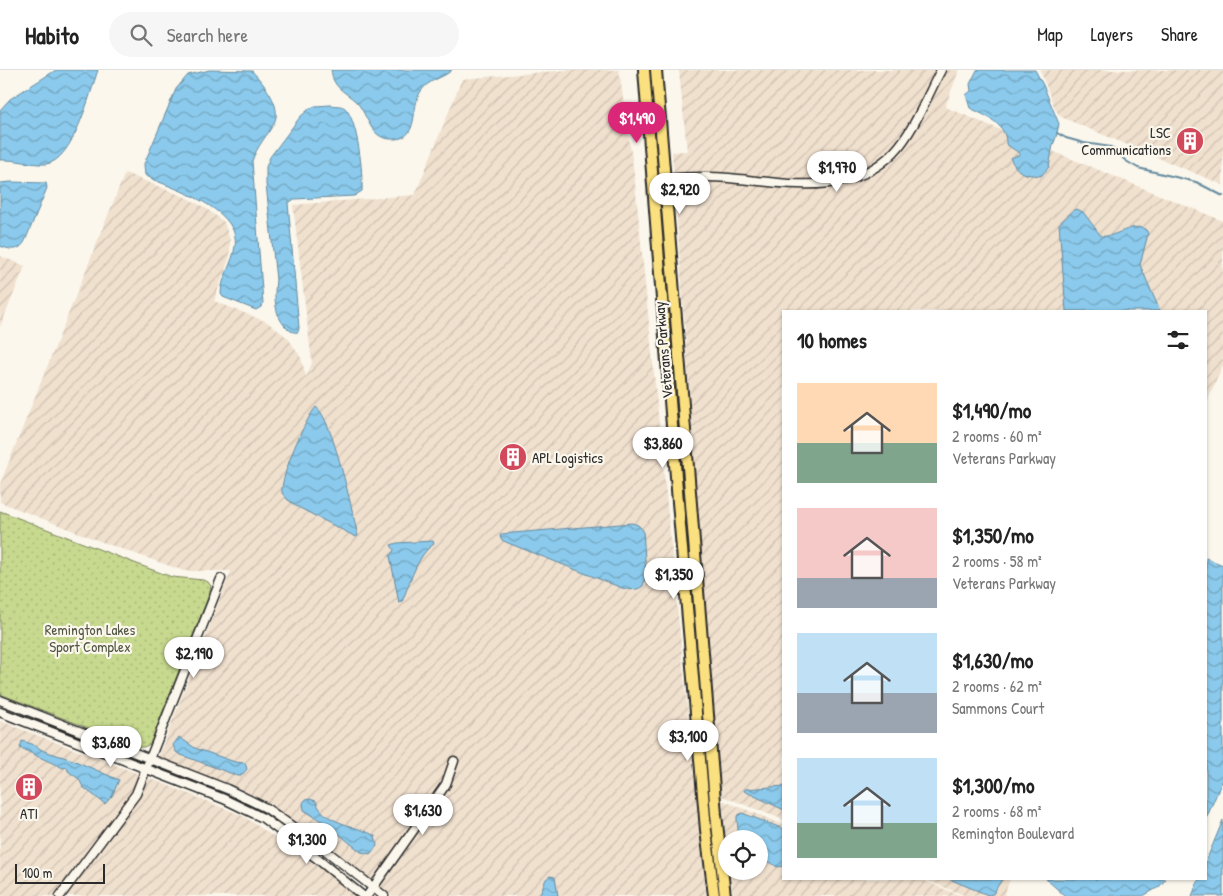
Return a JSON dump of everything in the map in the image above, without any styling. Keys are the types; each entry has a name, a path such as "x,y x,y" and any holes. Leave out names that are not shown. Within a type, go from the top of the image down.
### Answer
{"main road":[{"name":"Veterans Parkway","path":"644,70 678,502 706,830 714,896"},
{"name":"Veterans Parkway","path":"656,70 716,814 725,896"}],"street":[{"path":"664,179 699,177 808,184 838,182 861,176 879,166 895,151 908,132 941,70"},
{"path":"60,896 136,794 221,579"},
{"path":"0,700 227,789 266,808 320,846 384,896"},
{"path":"0,712 224,799 263,818 365,896 446,784 454,761"}],"shaded area":[{"path":"568,70 619,70 634,173 706,896 392,896 326,844 267,804 212,778 158,758 231,571 184,571 102,542 0,502 0,484 125,173 185,197 204,207 224,222 230,240 230,256 214,301 267,322 288,338 301,358 306,377 312,363 293,205 415,195 462,79"},
{"path":"679,70 959,70 945,107 1223,221 1223,365 1207,402 1207,310 782,310 782,819 719,795 672,152 687,151"},
{"name":"LSC Communications","path":"1040,70 1223,70 1223,185 1061,117 1055,109"},
{"path":"0,256 25,266 0,327"},
{"path":"0,721 243,816 359,896 0,896"},
{"path":"722,800 782,824 782,880 922,880 961,896 733,896 731,880 768,880 768,830 725,830"},
{"path":"926,880 1010,880 1004,896 966,896"}],"green space":[{"name":"Remington Lakes Sport Complex","path":"0,511 172,577 203,580 211,586 150,744 138,747 0,694"}],"water":[{"path":"56,70 98,70 85,109 72,139 56,160 46,164 0,160 0,110 10,99"},
{"path":"210,70 252,71 270,95 276,109 274,123 252,161 263,303 256,310 223,297 221,294 235,246 234,234 228,222 219,212 192,196 145,175 144,164 176,89 188,75"},
{"path":"331,70 452,70 432,81 421,91 408,134 402,138 387,139 377,134 358,104 336,85"},
{"path":"977,70 1035,70 1059,124 1049,167 1041,176 1019,171 1010,158 1019,155 1019,153 1006,144 1003,131 994,121 970,108 966,95 971,91 970,84"},
{"path":"330,105 345,108 350,115 356,135 362,172 362,191 354,196 295,199 288,203 299,328 298,332 294,332 288,329 281,321 277,310 266,167 270,157 300,117 315,106"},
{"path":"0,183 46,183 47,188 23,245 14,249 0,246"},
{"path":"1077,209 1083,212 1101,236 1112,235 1135,227 1146,229 1148,234 1140,265 1160,310 1066,310 1059,224"},
{"path":"316,407 329,428 335,446 352,508 358,536 356,537 296,506 282,493 282,485 294,448 311,413"},
{"path":"632,523 638,525 643,530 646,574 643,586 633,590 622,588 508,543 500,537 501,534"},
{"path":"433,541 434,544 423,554 402,602 399,603 390,556 394,550 391,545"},
{"path":"1207,558 1223,565 1223,779 1207,817"},
{"path":"179,737 195,748 235,762 245,763 247,769 241,776 238,776 181,755 176,752 173,745"},
{"path":"22,741 119,780 112,796 105,804 83,787 79,779 68,771 67,767 63,768 20,748"},
{"path":"782,786 782,809 744,791 745,789"},
{"path":"305,800 316,801 320,809 333,819 375,836 377,846 370,854 361,852 329,826 304,810 303,803"},
{"path":"742,813 782,828 782,866 777,867 768,862 768,830 738,830 737,816"},
{"path":"1223,820 1223,896 1192,896 1199,880 1207,880 1207,859"},
{"path":"550,876 555,877 558,896 539,896 546,879"},
{"path":"951,880 1001,880 993,894 988,895"},
{"path":"1047,880 1165,880 1159,887 1143,896 1065,896"}],"waterway":[{"path":"1057,133 1066,138 1084,143 1111,147 1126,161 1138,168 1196,182 1223,196"}],"place":[{"name":"LSC Communications","path":"1190,141"},
{"name":"APL Logistics","path":"513,457"},
{"name":"ATI","path":"29,787"}]}
